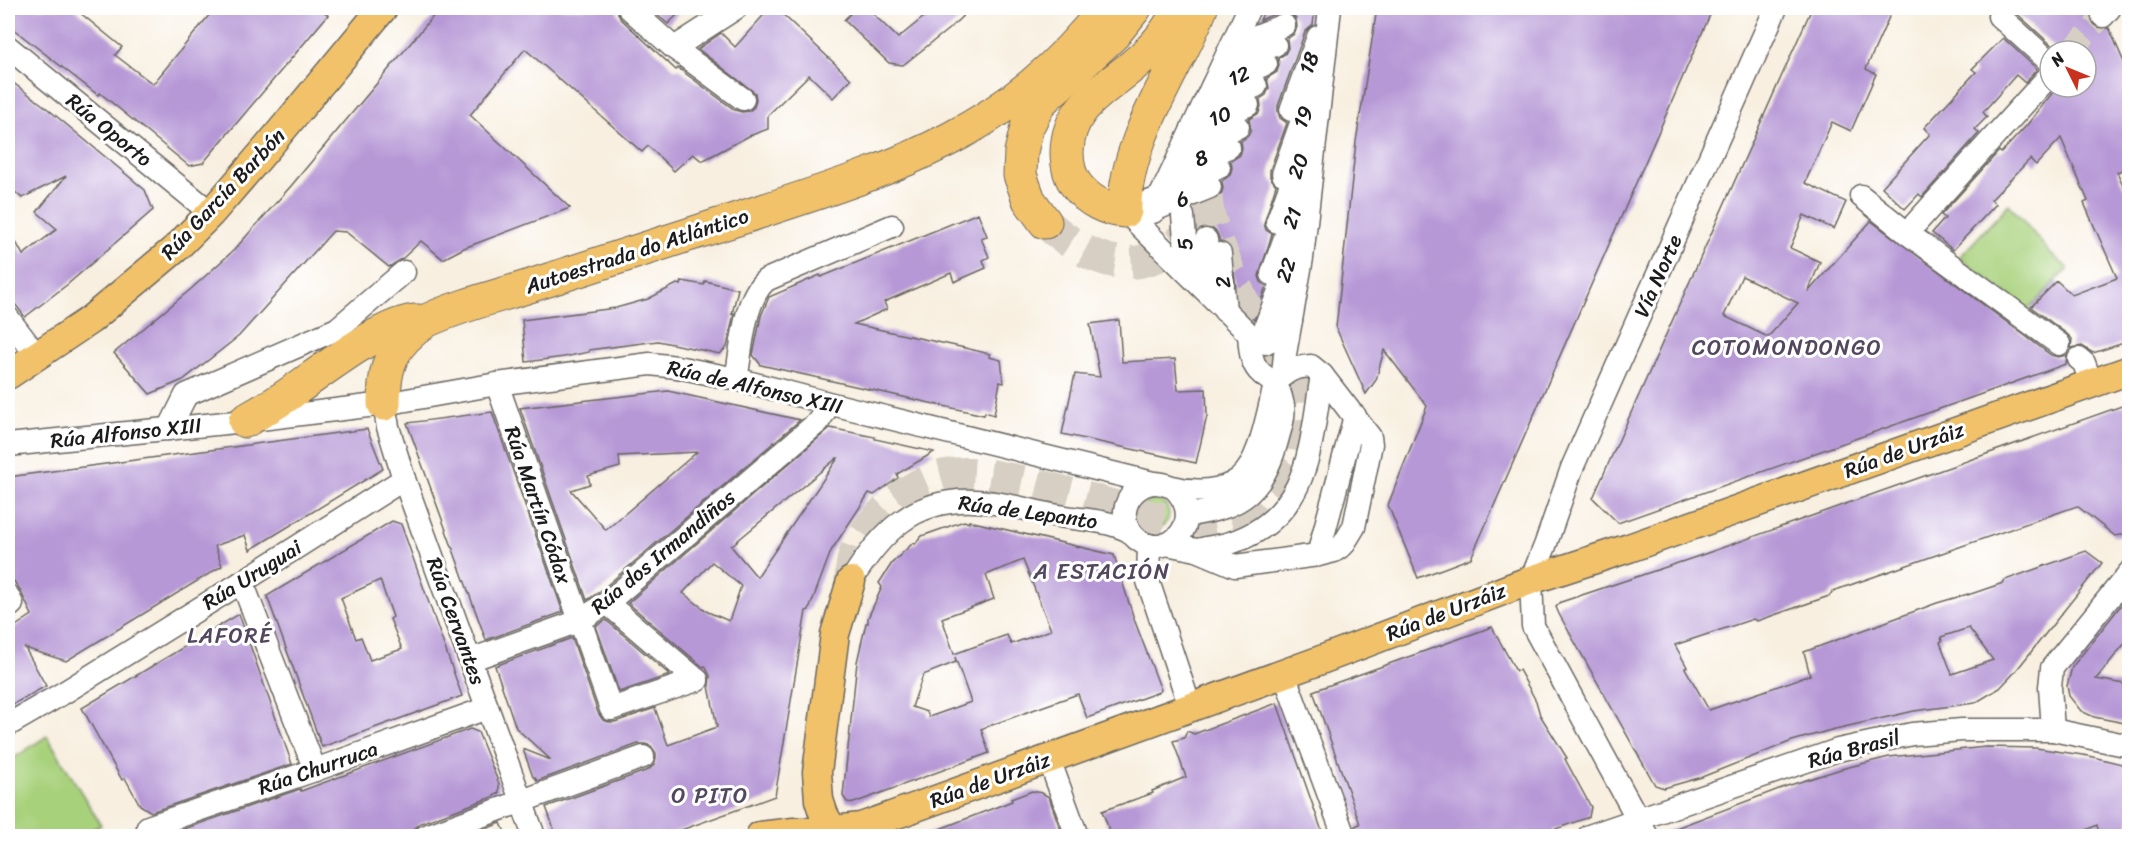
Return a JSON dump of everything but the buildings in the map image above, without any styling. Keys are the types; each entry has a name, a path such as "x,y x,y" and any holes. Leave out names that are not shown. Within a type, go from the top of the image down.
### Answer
{"highway":[{"name":"Autoestrada do Atlántico","path":"431,319 838,186 931,150 987,118 1029,89 1083,37 1105,8"},
{"path":"1045,222 1029,200 1020,175 1021,152 1027,127 1041,102 1114,34 1135,8"},
{"path":"1149,208 1114,210 1084,195 1073,180 1067,162 1068,143 1074,119 1089,100 1137,63 1160,39 1179,8"},
{"path":"1149,208 1124,192 1135,154 1151,113 1201,8"},
{"path":"384,404 384,382 389,359 413,330 431,319"},
{"path":"245,421 369,339 398,324 412,320 431,319"}],"main road":[{"name":"Rúa García Barbón","path":"8,375 90,320 175,249 211,213 383,8"},
{"name":"Rúa de Urzáiz","path":"760,837 794,832 834,834 861,827 1190,706 1284,674 1531,580 1629,549 2085,371 2130,370"},
{"path":"834,834 819,800 817,772 835,634 851,581"}],"street":[{"path":"629,8 674,48 742,99"},
{"path":"674,48 736,8"},
{"path":"1307,216 1329,8"},
{"name":"18","path":"1288,118 1329,8"},
{"name":"Vía Norte","path":"1531,580 1572,468 1773,9"},
{"path":"1999,16 2038,51"},
{"path":"1278,35 1243,20 1177,160 1149,208 1225,307 1258,370 1280,378"},
{"name":"12","path":"1216,77 1278,35"},
{"name":"Rúa Oporto","path":"8,47 211,213"},
{"name":"19","path":"1283,174 1324,60"},
{"path":"1907,233 2038,88"},
{"path":"1197,118 1252,95"},
{"name":"20","path":"1277,222 1318,110"},
{"name":"8","path":"1177,160 1233,137"},
{"name":"21","path":"1272,274 1312,163"},
{"name":"6","path":"1149,208 1215,177"},
{"path":"1861,196 1907,233 2059,345"},
{"name":"22","path":"1225,307 1307,216"},
{"name":"Rúa de Alfonso XIII","path":"245,421 384,404 497,384 650,364 736,379 1163,485 1213,490 1227,488 1242,478 1252,465 1280,378 1292,319 1307,216"},
{"path":"736,379 749,310 758,287 766,280 892,226"},
{"path":"1208,241 1225,307"},
{"path":"1208,241 1225,307 1265,343 1281,335 1292,319"},
{"name":"5","path":"1208,241 1225,307"},
{"path":"169,429 186,395 337,329 404,272"},
{"path":"8,318 37,356"},
{"path":"1158,544 1180,534 1186,525 1188,515 1186,504 1182,495 1163,485 1143,486 1128,500 1125,510 1125,521 1130,531 1141,542 1197,550 1235,566 1318,555 1343,546 1354,526 1371,444 1366,430 1322,375 1311,366 1292,368 1280,378"},
{"path":"1197,550 1233,542 1264,527 1280,515 1293,497 1307,461 1322,375"},
{"path":"1188,515 1214,512 1238,501 1256,487 1268,471 1283,419 1280,378"},
{"name":"Rúa Martín Códax","path":"497,384 611,709 697,680 607,603"},
{"name":"Rúa dos Irmandiños","path":"470,660 579,621 607,603 818,422 825,411 824,402"},
{"name":"Rúa Cervantes","path":"384,404 388,427 404,479 534,837"},
{"name":"Rúa Alfonso XIII","path":"8,445 245,421"},
{"name":"Rúa Uruguai","path":"8,725 65,692 404,479"},
{"name":"Rúa de Lepanto","path":"851,581 869,553 892,528 921,509 946,502 976,501 1000,504 1077,520 1101,522 1130,531"},
{"path":"1158,544 1148,581 1190,706"},
{"path":"2053,730 2050,687 2052,668 2130,572"},
{"path":"1531,580 1533,626 1642,828"},
{"path":"242,582 315,770"},
{"path":"1284,674 1344,837"},
{"name":"Rúa Churruca","path":"148,827 487,708"},
{"name":"Rúa Brasil","path":"1589,837 1642,828 1838,750 1901,736 1962,730 2053,730 2130,746"},
{"path":"426,837 643,757"},
{"path":"1049,759 1077,837"}],"green space":[{"path":"2009,204 2051,254 2068,268 2028,310 1959,258"},
{"path":"1155,500 1165,504 1169,514 1165,524 1155,528 1145,524 1141,514 1145,504"},
{"path":"47,736 101,825 81,836 14,836 8,826 8,762"}],"tunnel":[{"path":"2082,39 2103,16"},
{"path":"851,581 856,550 871,526 907,493 923,483 940,477 965,474 997,477 1049,488 1155,518 1185,521 1215,518 1242,509 1255,502 1290,469 1301,451 1303,422 1300,405 1286,371 1247,309 1222,254 1207,205 1207,156"},
{"path":"1045,222 1073,244 1089,253 1120,262 1137,262 1154,257 1180,242 1191,229"}],"district":[{"name":"COTOMONDONGO","path":"1787,347"},
{"name":"A ESTACIÓN","path":"1102,571"},
{"name":"LAFORÉ","path":"230,635"},
{"name":"O PITO","path":"710,795"}]}
